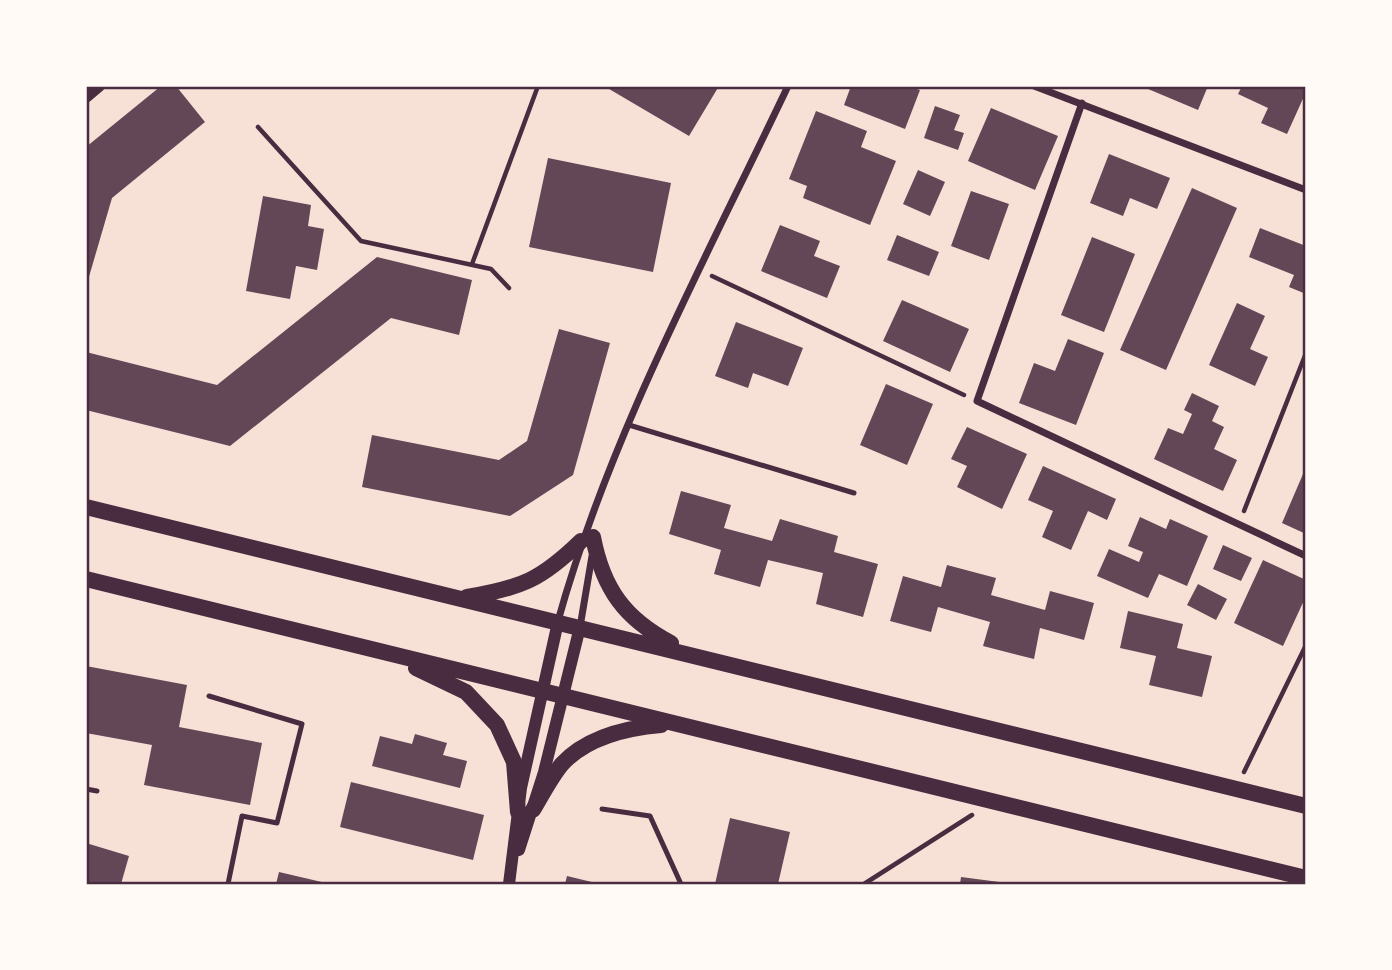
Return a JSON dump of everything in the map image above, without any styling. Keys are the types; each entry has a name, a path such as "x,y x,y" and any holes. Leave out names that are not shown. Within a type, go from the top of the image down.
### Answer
{"highway":[{"path":"86,507 1306,806"},
{"path":"458,598 493,593 531,580 552,570 587,539 616,598 631,618 644,629 695,656"},
{"path":"86,579 1306,878"},
{"path":"388,654 466,692 497,725 514,762 525,811"},
{"path":"525,811 563,764 593,742 617,731 674,724"}],"street":[{"path":"86,97 99,86"},
{"path":"510,878 525,811 541,692 558,622 594,511 611,463 788,86"},
{"path":"1034,86 1306,190"},
{"path":"1082,103 977,401 1306,556"},
{"path":"525,811 563,698 580,627 587,539 594,511"}],"lane":[{"path":"629,425 853,494"},
{"path":"209,696 302,724 277,823 242,817 228,884"},
{"path":"86,789 97,791"},
{"path":"602,809 650,817 681,884"}],"path":[{"path":"472,264 538,86"},
{"path":"258,127 361,240 491,269 509,288"},
{"path":"700,271 977,401"},
{"path":"1238,525 1306,353"},
{"path":"1235,788 1306,645"},
{"path":"864,884 993,802"}],"building":[{"path":"161,86 176,86 205,122 112,198 86,287 86,147"},
{"path":"604,86 719,86 689,136"},
{"path":"851,86 908,86 920,90 905,129 844,105"},
{"path":"1141,86 1208,86 1198,110"},
{"path":"1242,86 1306,86 1306,92 1287,134 1261,123 1268,108 1238,94"},
{"path":"935,106 960,115 954,130 964,133 958,150 924,138"},
{"path":"991,108 1058,136 1035,190 968,161"},
{"path":"816,111 867,131 861,147 896,161 870,225 803,198 807,186 789,179"},
{"path":"1109,154 1170,178 1157,209 1130,198 1123,216 1090,203"},
{"path":"548,158 671,183 653,272 529,247"},
{"path":"918,170 945,182 930,216 903,204"},
{"path":"1192,188 1237,208 1166,370 1120,350"},
{"path":"971,191 1009,204 989,260 951,246"},
{"path":"263,196 311,205 308,226 324,229 317,270 296,266 290,299 246,291"},
{"path":"780,225 820,241 814,256 840,266 827,298 761,271"},
{"path":"1260,228 1306,246 1306,294 1289,287 1294,275 1249,257"},
{"path":"897,235 939,252 929,276 887,260"},
{"path":"1092,237 1135,254 1104,332 1061,315"},
{"path":"377,257 472,280 459,335 391,318 230,446 86,410 86,352 217,385"},
{"path":"902,300 969,329 950,372 883,341"},
{"path":"1237,303 1265,316 1250,349 1268,357 1255,386 1209,365"},
{"path":"736,322 803,348 788,386 753,373 748,388 715,376"},
{"path":"559,329 610,343 573,475 510,516 362,487 372,435 499,460 527,441"},
{"path":"1068,339 1104,353 1076,425 1019,403 1034,363 1055,371"},
{"path":"886,384 933,404 907,465 860,445"},
{"path":"1192,393 1219,406 1212,421 1224,427 1214,449 1237,460 1223,491 1154,459 1168,428 1183,434 1192,414 1184,410"},
{"path":"967,427 1027,454 1002,509 957,487 967,466 951,459"},
{"path":"1043,466 1116,499 1107,520 1088,511 1071,550 1042,537 1053,511 1028,500"},
{"path":"1306,467 1306,534 1282,523"},
{"path":"681,491 731,505 724,528 772,541 780,519 838,536 834,552 878,564 863,617 816,604 823,573 768,560 760,587 714,574 721,550 669,534"},
{"path":"1140,517 1166,529 1170,519 1208,536 1187,586 1159,574 1148,598 1097,576 1109,549 1139,562 1143,552 1128,546"},
{"path":"1223,545 1252,558 1241,581 1213,569"},
{"path":"1263,560 1306,580 1306,596 1283,646 1234,623"},
{"path":"947,565 996,578 991,595 1045,610 1050,591 1094,603 1084,640 1040,628 1034,659 983,646 990,622 938,607 931,632 890,621 903,576 941,587"},
{"path":"1198,584 1227,599 1216,620 1187,605"},
{"path":"1128,611 1183,624 1177,648 1212,656 1202,697 1149,685 1156,656 1120,648"},
{"path":"86,666 187,685 179,727 262,743 250,805 144,785 152,745 86,733"},
{"path":"415,734 447,743 443,755 467,761 460,788 372,766 380,736 412,744"},
{"path":"351,782 484,815 473,860 340,827"},
{"path":"730,818 790,832 778,884 715,884"},
{"path":"86,843 129,856 121,884 86,884"},
{"path":"279,872 326,883 326,884 276,884"},
{"path":"567,876 596,883 565,884"},
{"path":"961,877 1007,883 1007,884 960,884"}]}
